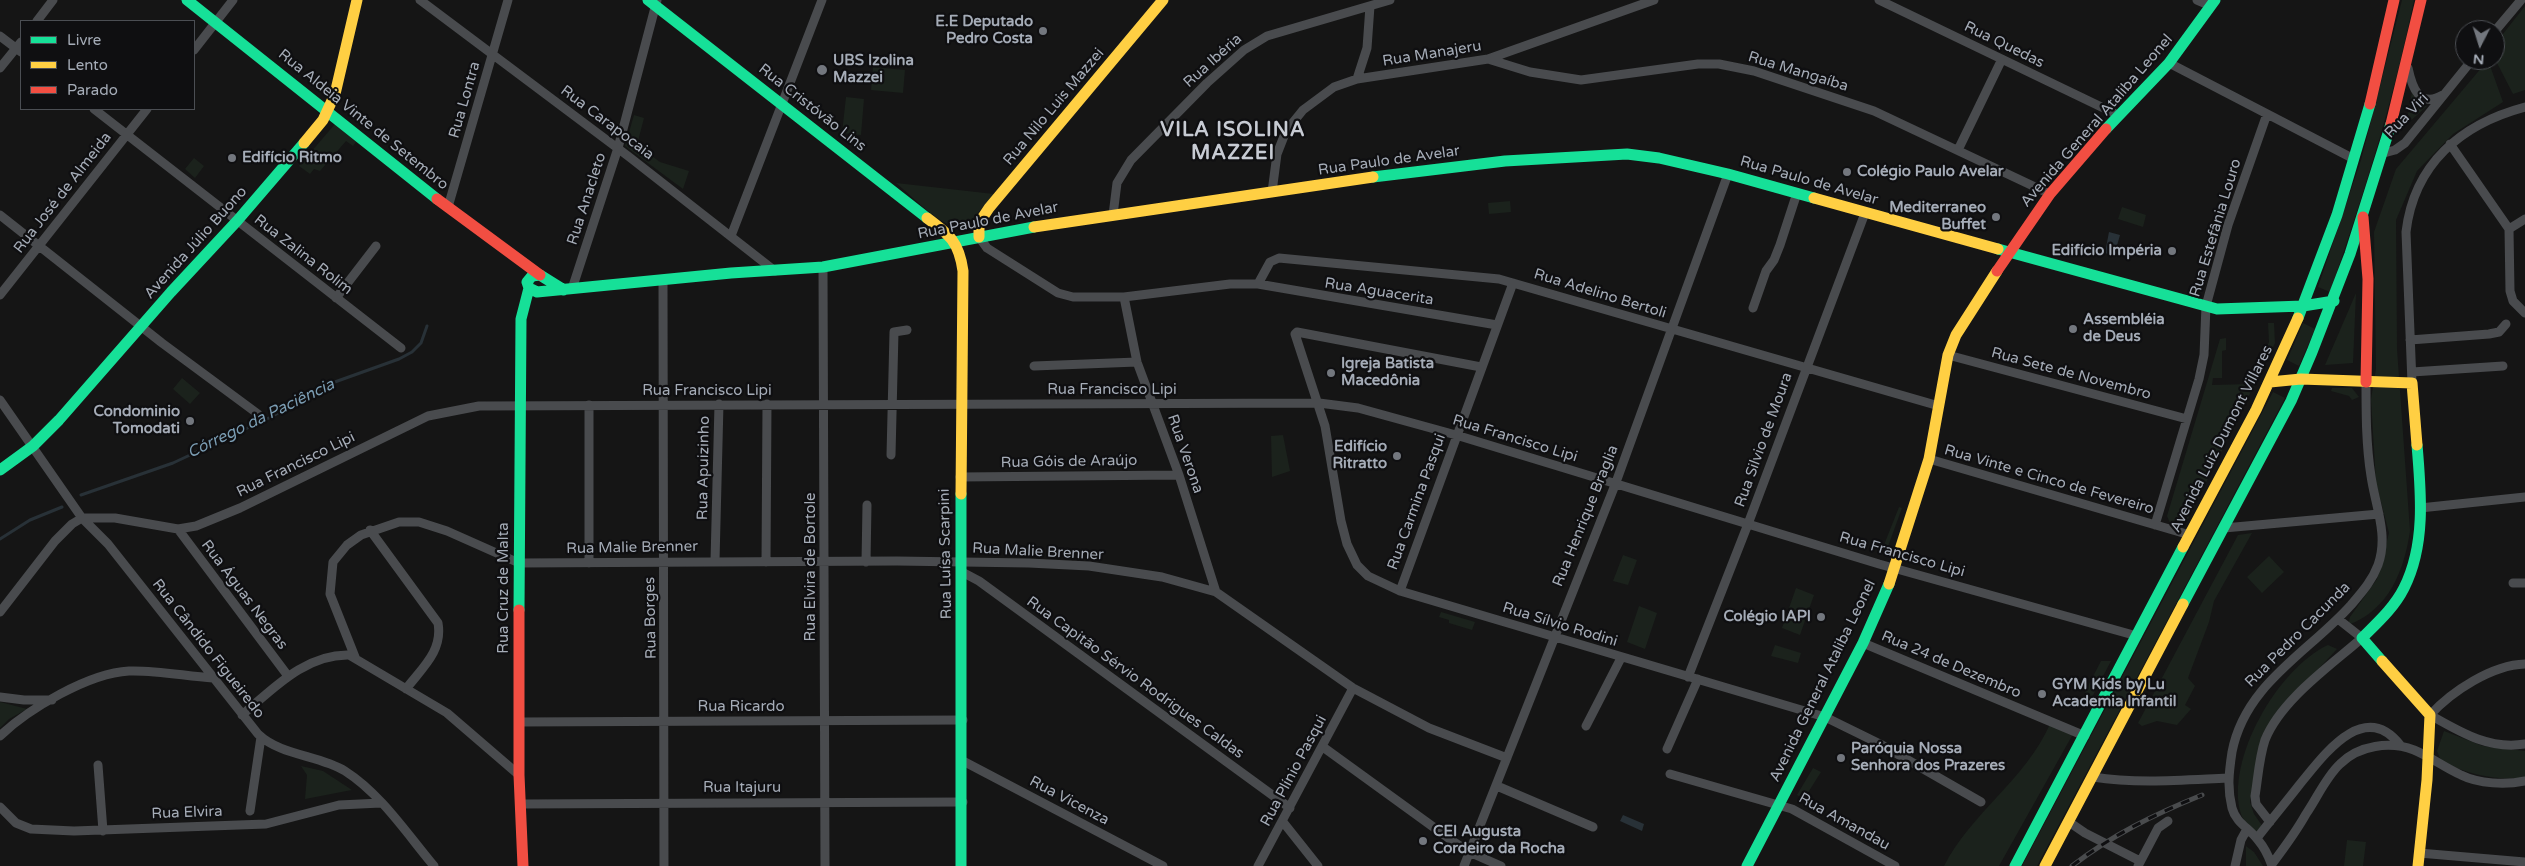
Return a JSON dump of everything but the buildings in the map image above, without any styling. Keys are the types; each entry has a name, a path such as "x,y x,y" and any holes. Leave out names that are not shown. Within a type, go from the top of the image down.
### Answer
{"street":[{"path":"38,20 54,0"},
{"name":"Rua Aldeia Vinte de Setembro","path":"187,0 329,110 448,207 542,277"},
{"path":"195,49 233,0"},
{"name":"Avenida Júlio Buono","path":"0,470 33,446 59,420 237,221 329,110 357,0"},
{"name":"Rua Carapocaia","path":"420,0 618,148 775,271"},
{"name":"Rua Lontra","path":"448,207 508,0"},
{"path":"731,236 822,0"},
{"name":"Rua Nilo Luis Mazzei","path":"979,237 979,223 989,208 1163,0"},
{"name":"Rua Ibéria","path":"1113,215 1117,183 1131,160 1207,83 1244,50 1267,36 1390,0"},
{"name":"Rua Manajeru","path":"1272,192 1277,154 1286,131 1314,100 1334,88 1357,79 1488,59 1654,0"},
{"name":"Rua Quedas","path":"1879,0 2118,115"},
{"path":"2198,0 2213,3"},
{"name":"Avenida Luiz Dumont Villares","path":"2015,866 2270,382 2303,306 2354,159 2383,56 2394,0"},
{"path":"2045,866 2070,822 2301,379 2334,301 2384,153 2408,67 2421,0"},
{"path":"2504,20 2521,0"},
{"name":"Rua Cristóvão Lins","path":"653,2 956,242"},
{"name":"Rua Anacleto","path":"568,290 618,148 653,2"},
{"name":"Avenida General Ataliba Leonel","path":"1748,866 1863,643 1895,568 1929,460 1948,355 1956,335 2009,252 2050,194 2118,115 2169,63 2213,3"},
{"path":"1357,79 1367,48 1370,6"},
{"path":"0,36 20,47 0,68"},
{"path":"1513,50 1520,69"},
{"name":"Rua Mangaíba","path":"1488,59 1520,69 1581,80 1698,64 1754,71 1874,111 2050,194"},
{"path":"1958,150 2002,59"},
{"path":"2169,63 2354,159"},
{"name":"Rua Viri","path":"2408,67 2414,90 2423,99 2431,100 2447,93"},
{"name":"Rua Viri","path":"2384,153 2395,150 2405,143 2464,70"},
{"path":"2270,822 2256,804 2255,796 2262,750 2272,726 2286,707 2362,638 2393,605 2404,588 2414,566 2420,508 2410,340 2406,232 2409,213 2426,173 2450,144 2478,125 2525,107"},
{"name":"Rua Zalina Rolim","path":"95,110 401,348"},
{"name":"Rua José de Almeida","path":"0,295 146,110"},
{"name":"Rua Estefânia Louro","path":"2155,525 2204,355 2206,306 2228,225 2267,114"},
{"path":"2450,144 2509,229 2510,291 2513,300 2525,313"},
{"name":"Rua Paulo de Avelar","path":"533,289 568,290 824,267 979,237 1272,192 1458,166 1627,154 1659,158 1728,174 2206,306 2229,310 2303,306 2334,301"},
{"name":"Rua Henrique Braglia","path":"1464,866 1497,786 1552,637 1615,485 1728,174"},
{"path":"1753,308 1766,271 1774,260 1780,245 1797,193"},
{"name":"Rua Silvio de Moura","path":"1688,677 1748,524 1865,212"},
{"path":"0,215 258,414"},
{"name":"Rua Pedro Cacunda","path":"2272,865 2257,838 2234,814 2228,778 2235,740 2253,701 2283,667 2338,619 2368,586 2379,564 2382,531 2370,475 2366,382 2368,279 2363,217"},
{"path":"2509,229 2525,219"},
{"name":"Rua Aguacerita","path":"979,237 987,248 1058,293 1079,298 1124,296 1230,284 1258,284 1497,325"},
{"name":"Rua Luísa Scarpini","path":"956,242 962,256 963,271 959,403 963,720 961,866"},
{"path":"336,298 376,246"},
{"name":"Rua Adelino Bertoli","path":"1258,284 1270,262 1279,258 1463,275 1513,283 1670,330 1939,406"},
{"path":"520,262 533,289"},
{"name":"Rua Elvira de Bortole","path":"824,267 825,866"},
{"path":"533,289 532,276 542,277 568,290"},
{"name":"Rua Cruz de Malta","path":"523,866 519,775 519,406 523,310 533,289 545,287 542,277"},
{"name":"Rua Borges","path":"663,280 666,721 664,866"},
{"name":"Rua Carmina Pasqui","path":"1400,591 1513,283"},
{"name":"Rua Verona","path":"1124,296 1137,362 1179,475 1216,592"},
{"path":"2410,340 2489,334 2498,332 2506,324"},
{"path":"890,455 894,332 907,330"},
{"name":"Rua Sílvio Rodini","path":"1481,367 1296,332 1295,339 1319,403 1325,426 1340,521 1352,556 1368,576 1400,591 1825,717 1880,744 1981,802"},
{"name":"Rua Sete de Novembro","path":"1948,355 2186,419"},
{"path":"1034,366 1137,362"},
{"path":"2270,382 2301,379 2366,382 2503,366"},
{"name":"Rua Cândido Figueiredo","path":"0,400 82,518 108,544 261,737 281,748 316,758 345,771 382,803 434,866"},
{"name":"Rua Francisco Lipi","path":"82,518 115,518 178,529 211,521 428,416 479,406 891,403 1319,403 1358,408 1456,435 1615,485 1895,568 2137,636"},
{"name":"Rua Apuizinho","path":"715,561 719,404"},
{"path":"766,562 767,404"},
{"path":"589,406 589,563"},
{"name":"Rua Vinte e Cinco de Fevereiro","path":"1929,460 2190,535"},
{"name":"Rua Góis de Araújo","path":"960,477 1179,475"},
{"path":"2420,508 2525,497"},
{"path":"866,562 867,505"},
{"path":"2224,528 2379,514"},
{"path":"0,612 55,541 72,524 82,518"},
{"path":"355,657 330,594 330,577 333,562 346,545 370,530 399,522 419,522 447,531 519,563"},
{"name":"Rua Águas Negras","path":"178,529 288,676"},
{"path":"370,530 438,623 440,632 437,648 406,689"},
{"name":"Rua Malie Brenner","path":"519,563 664,561 866,562 962,567 1056,564 1123,570 1162,577 1216,592 1353,688 1430,728 1507,758"},
{"name":"Rua Capitão Sérvio Rodrigues Caldas","path":"962,567 1290,808"},
{"path":"2513,583 2525,583"},
{"path":"2338,619 2362,638 2430,715 2487,744 2508,747 2525,744"},
{"name":"Rua 24 de Dezembro","path":"1863,643 2085,736"},
{"path":"242,715 288,676 300,669 327,658 342,655 355,657 456,719 519,775"},
{"path":"1586,726 1622,658"},
{"path":"2418,866 2430,715 2441,703 2485,675 2501,667 2525,664"},
{"path":"0,736 23,718 53,700 101,676 127,671 213,678"},
{"path":"1667,749 1698,680"},
{"name":"Rua Plínio Pasqui","path":"1258,866 1353,688"},
{"path":"0,697 24,700 53,700"},
{"name":"Rua Ricardo","path":"520,722 963,720"},
{"path":"2257,838 2330,748 2346,736 2357,730 2372,728 2385,731 2401,746"},
{"path":"250,811 261,737"},
{"path":"2272,865 2295,833 2331,774 2340,763 2354,753 2366,748 2383,745 2401,746 2428,757 2463,776 2488,782 2525,781"},
{"path":"1323,747 1470,852 1501,866"},
{"name":"Rua Vicenza","path":"963,761 1163,866"},
{"path":"98,765 103,831"},
{"name":"Rua Amandau","path":"1670,774 1792,808 1895,866"},
{"path":"2093,777 2157,781 2228,778"},
{"path":"1497,786 1593,827"},
{"name":"Rua Itajuru","path":"521,804 963,802"},
{"name":"Rua Elvira","path":"0,807 16,823 30,829 103,831 266,824 339,805 382,803"},
{"path":"2070,822 2085,833 2139,864 2158,828 2168,820"},
{"path":"1283,822 1318,866"},
{"path":"2235,866 2241,840 2247,829"},
{"path":"2419,854 2525,862"}],"shaded area":[{"path":"2402,0 2414,0 2397,74 2366,184 2330,292 2318,287 2361,160"},
{"path":"2525,6 2525,90 2513,94 2501,70 2505,70 2505,31"},
{"path":"873,67 905,70 903,93 871,90"},
{"path":"2480,70 2492,70 2503,102 2453,134 2417,171 2396,220 2397,349 2410,531 2404,560 2392,587 2374,610 2348,625 2350,617 2377,579 2389,533 2376,483 2371,399 2376,369 2374,232 2396,169"},
{"path":"2412,92 2416,101 2427,106 2406,125"},
{"path":"846,97 864,99 861,135 842,133"},
{"path":"634,115 644,118 637,145 660,162 689,171 683,189 625,146"},
{"path":"335,124 356,142 353,146 346,141 320,171 314,169 310,174 299,166"},
{"path":"194,158 204,166 195,178 185,169"},
{"path":"896,183 994,194 965,228 948,224 938,219"},
{"path":"1510,201 1511,212 1489,214 1488,203"},
{"path":"2122,207 2146,215 2143,227 2118,219"},
{"path":"2109,232 2120,235 2114,256 2105,253"},
{"path":"2356,293 2353,363 2325,365"},
{"path":"2268,323 2274,323 2275,343 2188,519 2179,525 2170,523 2167,516 2220,339 2226,338 2226,350 2222,351 2222,378 2213,378 2212,385 2251,384 2269,342"},
{"path":"2303,323 2315,329 2299,366 2287,360"},
{"path":"182,378 200,393 190,404 173,389"},
{"path":"2332,388 2352,388 2359,397 2352,400 2349,396 2331,391"},
{"path":"2273,392 2285,398 2037,866 2022,866"},
{"path":"1283,435 1290,471 1272,477 1271,436"},
{"path":"1899,507 1902,508 1886,552 1882,550"},
{"path":"2252,533 2214,601 2209,622 2188,678 2195,686 2185,705 2191,709 2177,725 2157,721 2142,726 2138,723 2238,535"},
{"path":"1623,555 1637,560 1628,585 1613,581"},
{"path":"2269,556 2284,572 2262,593 2247,577"},
{"path":"1796,588 1814,595 1800,635 1782,628"},
{"path":"1639,606 1657,613 1645,649 1627,642"},
{"path":"1441,612 1475,622 1472,630 1449,623 1449,620 1439,617"},
{"path":"1775,645 1801,653 1798,663 1771,656"},
{"path":"2328,645 2337,649 2272,719 2257,764 2250,802 2254,814 2263,827 2255,832 2242,817 2238,792 2241,768 2248,743 2274,694 2309,657"},
{"path":"2101,661 2111,661 2091,699 2085,692"},
{"path":"0,702 27,709 9,719 0,728"},
{"path":"2050,724 2073,734 1999,866 1944,866 1955,847 1969,829 2027,762 2040,744"},
{"path":"2444,731 2483,746 2525,751 2525,778 2482,776 2441,761 2437,751"},
{"path":"301,766 323,771 352,790 305,799 307,775"},
{"path":"1813,768 1821,772 1804,799 1797,795"},
{"path":"1623,815 1644,824 1642,831 1620,821"},
{"path":"2347,840 2366,842 2363,866 2344,866"},
{"path":"2246,846 2254,852 2263,866 2246,866"}],"waterway":[{"name":"Córrego da Paciência","path":"81,495 173,463 271,417 332,383 399,359 412,352 421,343 427,326"},
{"name":"Córrego da Paciência","path":"0,539 30,520 62,507"}],"railway":[{"path":"2072,866 2103,844 2134,826 2202,795"}],"traffic: fast":[{"path":"187,0 437,199"},
{"path":"648,0 927,218"},
{"path":"2106,129 2169,63 2215,0"},
{"path":"2298,318 2337,215 2370,104"},
{"path":"2183,604 2291,401 2350,254 2391,124"},
{"path":"0,470 33,446 59,420 304,143"},
{"path":"1373,177 1505,161 1627,154 1659,158 1728,174 1814,198"},
{"path":"529,288 537,292 731,273 823,267 1034,227"},
{"path":"1998,249 2217,309 2303,306 2334,301"},
{"path":"519,610 521,319 529,288 527,282 532,276 540,275 564,290"},
{"path":"2382,661 2362,638 2395,602 2404,588 2416,554 2420,518 2420,481 2417,445"},
{"path":"961,494 961,866"},
{"path":"2015,866 2183,547"},
{"path":"1747,866 1863,643 1889,584"}],"traffic: slow":[{"path":"304,143 323,120 335,94 357,0"},
{"path":"979,237 979,223 989,208 1163,0"},
{"path":"1034,227 1373,177"},
{"path":"1814,198 1998,249"},
{"path":"927,218 942,229 952,240 959,253 963,271 961,494"},
{"path":"1889,584 1929,459 1948,355 1956,335 1997,271"},
{"path":"2183,547 2256,410 2298,318"},
{"path":"2270,382 2301,379 2412,383 2417,445"},
{"path":"2045,866 2183,604"},
{"path":"2382,661 2430,715 2427,780 2418,866"}],"traffic: jam":[{"path":"2370,104 2394,0"},
{"path":"2391,124 2421,0"},
{"path":"1997,271 2050,194 2106,129"},
{"path":"437,199 540,275"},
{"path":"2363,217 2368,279 2366,382"},
{"path":"519,610 519,775 523,866"}],"place":[{"name":"E.E Deputado Pedro Costa","path":"1043,31"},
{"name":"UBS Izolina Mazzei","path":"822,70"},
{"name":"Edifício Ritmo","path":"232,158"},
{"name":"Colégio Paulo Avelar","path":"1847,172"},
{"name":"Mediterraneo Buffet","path":"1996,217"},
{"name":"Edifício Impéria","path":"2172,251"},
{"name":"Assembléia de Deus","path":"2073,329"},
{"name":"Igreja Batista Macedônia","path":"1331,373"},
{"name":"Condominio Tomodati","path":"190,421"},
{"name":"Edifício Ritratto","path":"1397,456"},
{"name":"Colégio IAPI","path":"1821,617"},
{"name":"GYM Kids by Lu Academia Infantil","path":"2042,694"},
{"name":"Paróquia Nossa Senhora dos Prazeres","path":"1841,758"},
{"name":"CEI Augusta Cordeiro da Rocha","path":"1423,841"}],"district":[{"name":"VILA ISOLINA MAZZEI","path":"1233,142"}]}
